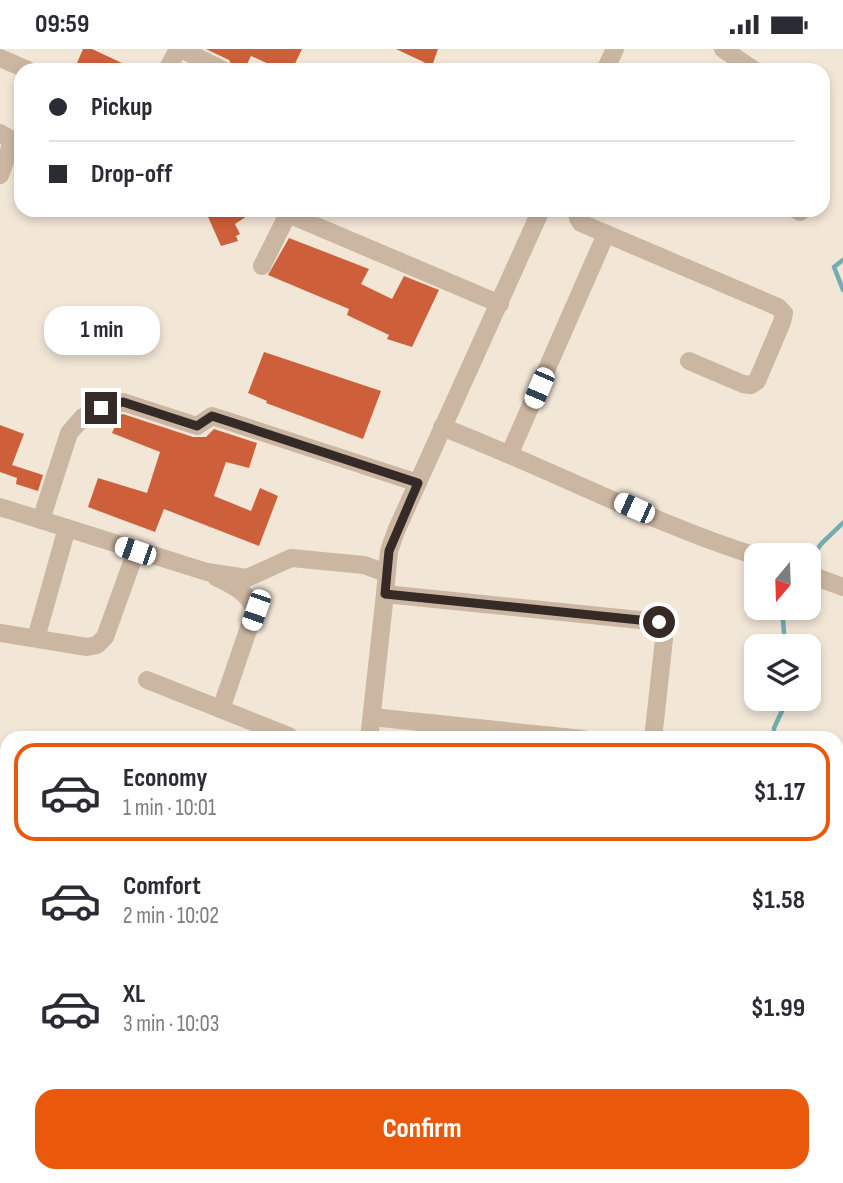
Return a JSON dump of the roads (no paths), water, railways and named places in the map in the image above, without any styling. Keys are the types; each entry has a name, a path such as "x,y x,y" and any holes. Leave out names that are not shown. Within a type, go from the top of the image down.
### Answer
{"street":[{"path":"180,49 209,63"},
{"path":"723,49 744,63"},
{"path":"0,133 10,139 10,148 0,175"},
{"path":"262,266 286,217"},
{"path":"300,217 500,304"},
{"path":"370,731 389,551 538,217"},
{"path":"578,217 582,223 754,296 778,307 784,313 757,381 751,385 689,361"},
{"path":"510,453 606,234"},
{"path":"41,520 69,433 83,417 123,402 197,426 212,416 418,483"},
{"path":"442,427 510,453 708,541 744,552"},
{"path":"0,507 207,572 247,578 291,558 364,565 386,573"},
{"path":"36,638 67,528"},
{"path":"0,621 6,623 9,634 87,647 97,645 105,637 135,551"},
{"path":"207,572 244,593 256,610 221,709"},
{"path":"385,594 659,622 664,639 654,731"},
{"path":"147,680 276,731"},
{"path":"372,717 506,731"}],"waterway":[{"path":"843,260 834,267 843,290"},
{"path":"821,544 843,523"},
{"path":"783,620 784,634"},
{"path":"774,731 782,711"}]}
